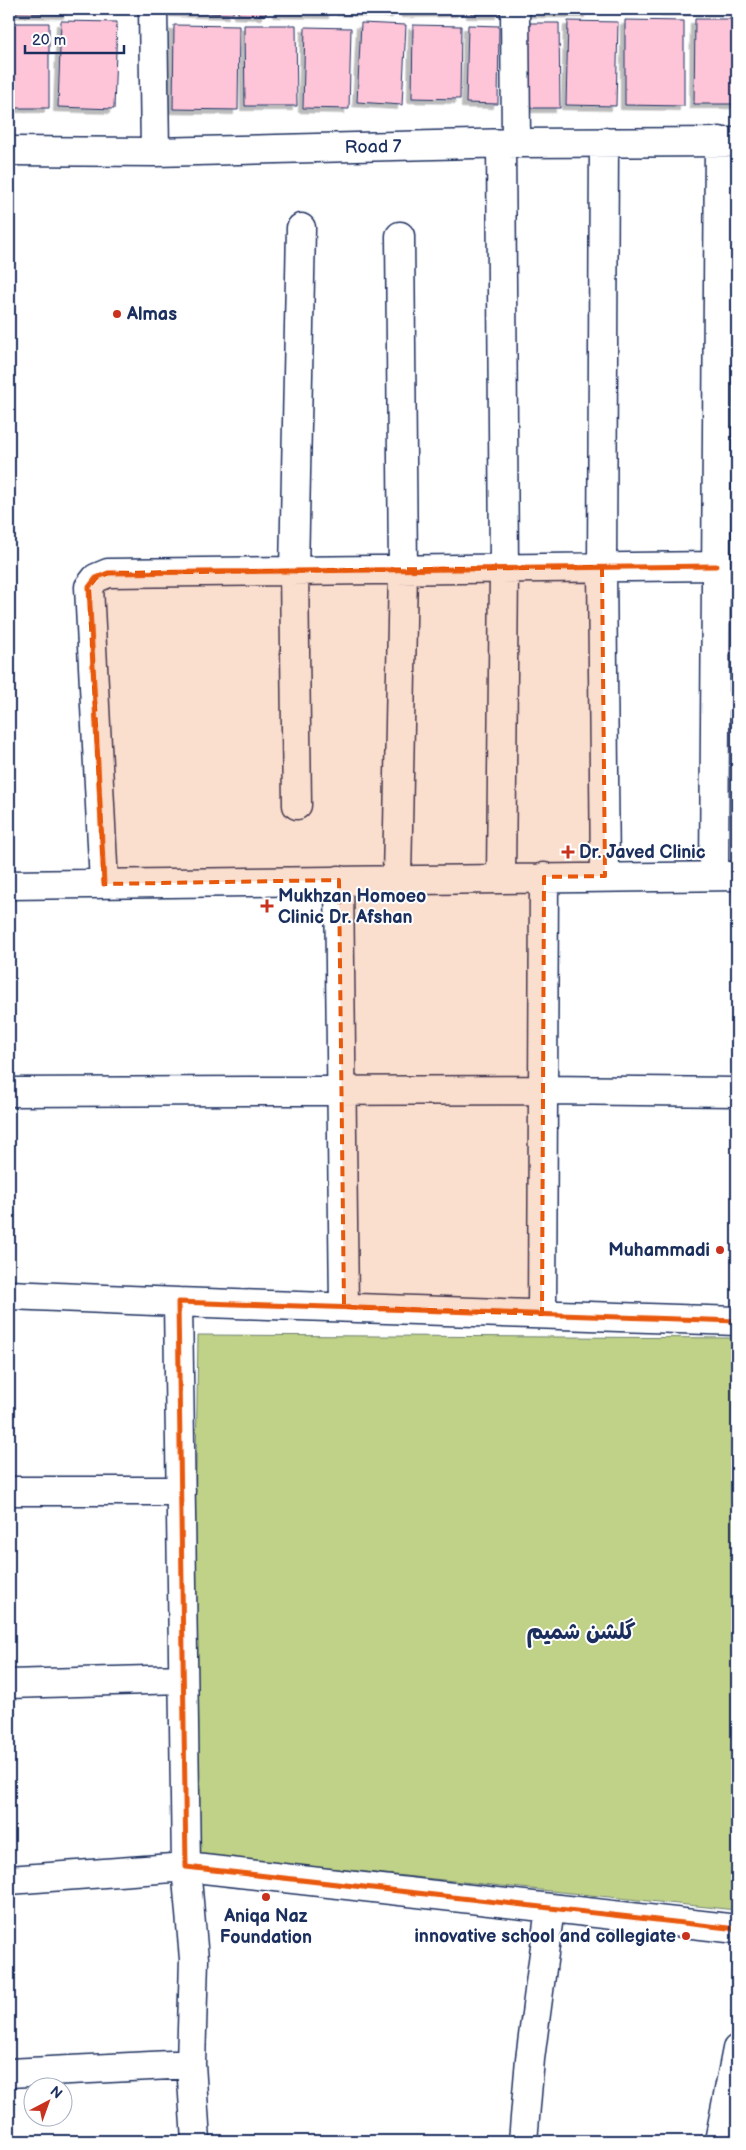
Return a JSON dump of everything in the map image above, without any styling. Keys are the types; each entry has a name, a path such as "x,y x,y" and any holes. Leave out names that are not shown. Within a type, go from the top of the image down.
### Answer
{"street":[{"path":"153,9 155,152"},
{"path":"501,878 508,144 515,9"},
{"path":"9,885 726,875 716,566 728,141"},
{"name":"Road 7","path":"9,151 155,152 728,141"},
{"path":"604,142 602,567 605,876"},
{"path":"297,805 294,571 301,228"},
{"path":"397,879 404,570 400,236"},
{"path":"104,884 89,587 96,578 108,573 716,566"},
{"path":"542,1314 544,877"},
{"path":"339,880 344,1308"},
{"path":"9,1092 543,1090 737,1092"},
{"path":"9,1296 737,1321"},
{"path":"178,1302 186,1867 194,1959 191,2064 196,2141"},
{"path":"9,1491 181,1491"},
{"path":"9,1684 183,1679"},
{"path":"9,1880 186,1867 737,1929"},
{"path":"523,2141 530,2059 550,1908"},
{"path":"719,2141 737,2049"},
{"path":"9,2073 191,2064"}],"highlighted area":[{"path":"602,567 605,876 544,877 542,1314 344,1307 339,880 104,884 89,587 96,578 108,573"}],"green space":[{"path":"198,1335 737,1338 736,1910 190,1854"}],"building":[{"path":"9,9 68,9 68,14 9,13"},
{"path":"175,9 233,9 233,14 174,12"},
{"path":"238,9 266,9 266,15 238,14"},
{"path":"278,9 333,9 333,14 277,13"},
{"path":"341,9 397,9 397,13 341,11"},
{"path":"406,9 461,9 462,12 406,13"},
{"path":"471,9 500,9 500,14 471,14"},
{"path":"524,9 589,9 589,13 524,13"},
{"path":"665,9 737,9 737,11 665,11"},
{"path":"695,19 737,19 737,104 694,104"},
{"path":"625,20 684,21 684,106 625,105"},
{"path":"61,21 117,22 114,109 58,107"},
{"path":"568,21 618,22 616,106 566,105"},
{"path":"9,23 49,23 49,108 9,108"},
{"path":"361,23 406,25 402,105 357,102"},
{"path":"520,23 559,23 560,108 520,108"},
{"path":"174,25 239,26 238,110 173,109"},
{"path":"244,25 296,25 297,106 245,106"},
{"path":"413,25 461,26 460,99 412,98"},
{"path":"468,25 499,26 498,104 466,103"},
{"path":"305,27 351,28 349,109 303,108"}],"cycle path":[{"path":"104,884 89,587 96,578 108,573 716,566"},
{"path":"737,1321 178,1302 186,1867 737,1929"}],"place":[{"name":"Almas","path":"117,314"},
{"name":"Dr. Javed Clinic","path":"568,852"},
{"name":"Mukhzan Homoeo Clinic Dr. Afshan","path":"267,906"},
{"name":"Muhammadi","path":"720,1250"},
{"name":"Aniqa Naz Foundation","path":"266,1897"},
{"name":"innovative school and collegiate","path":"686,1936"}],"district":[{"name":"گلشن شمیم","path":"581,1632"}]}
